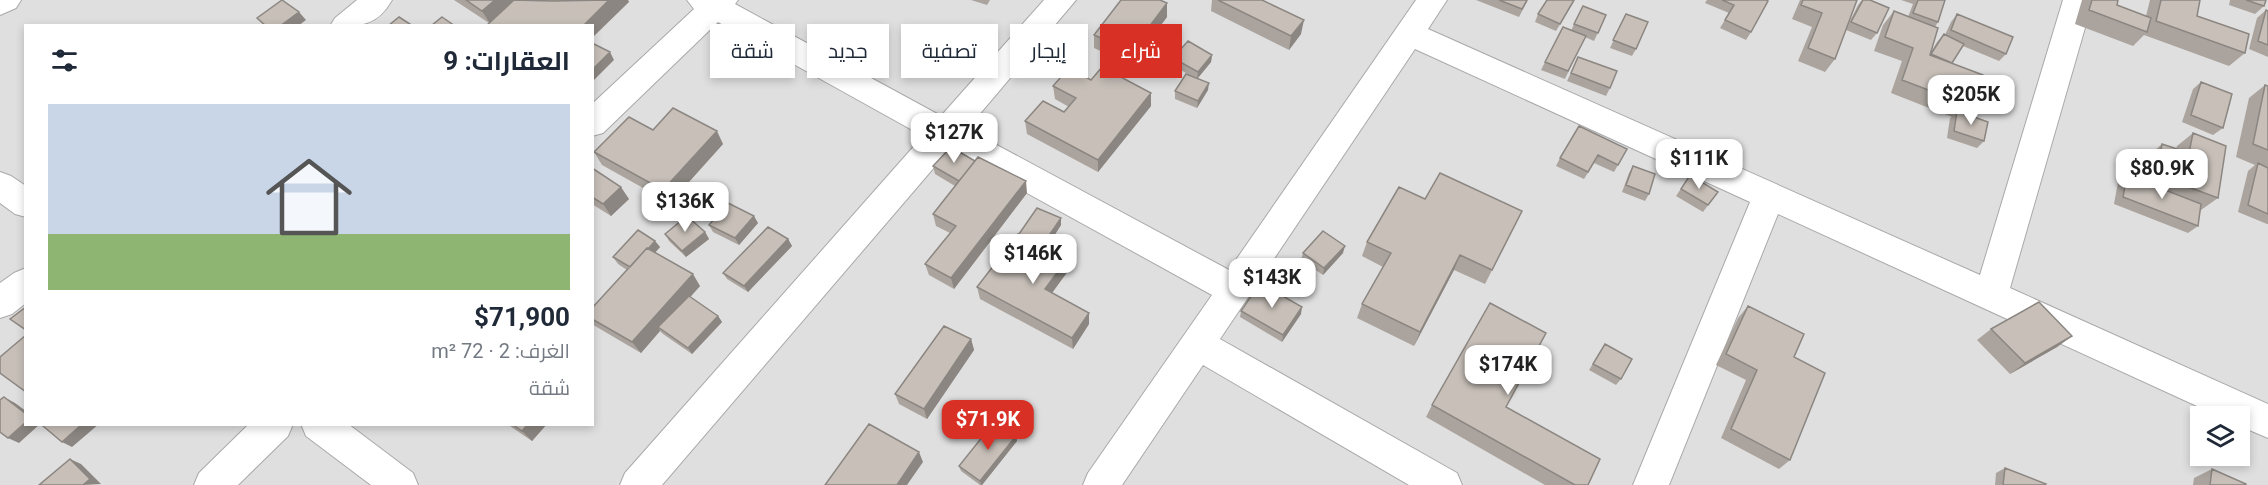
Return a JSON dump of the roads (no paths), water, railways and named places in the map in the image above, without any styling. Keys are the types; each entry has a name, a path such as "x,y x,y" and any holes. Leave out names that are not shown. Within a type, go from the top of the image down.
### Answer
{"street":[{"path":"0,4 6,0"},
{"path":"347,24 377,0"},
{"path":"638,485 1061,0"},
{"path":"1101,485 1432,0"},
{"path":"1990,296 2078,0"},
{"path":"594,121 713,2 945,133 1234,290"},
{"path":"1409,33 2268,421"},
{"path":"0,185 24,203"},
{"path":"1651,485 1769,196"},
{"path":"0,303 24,285"},
{"path":"1197,344 1432,482"},
{"path":"212,485 273,426"},
{"path":"322,426 400,485"}]}
